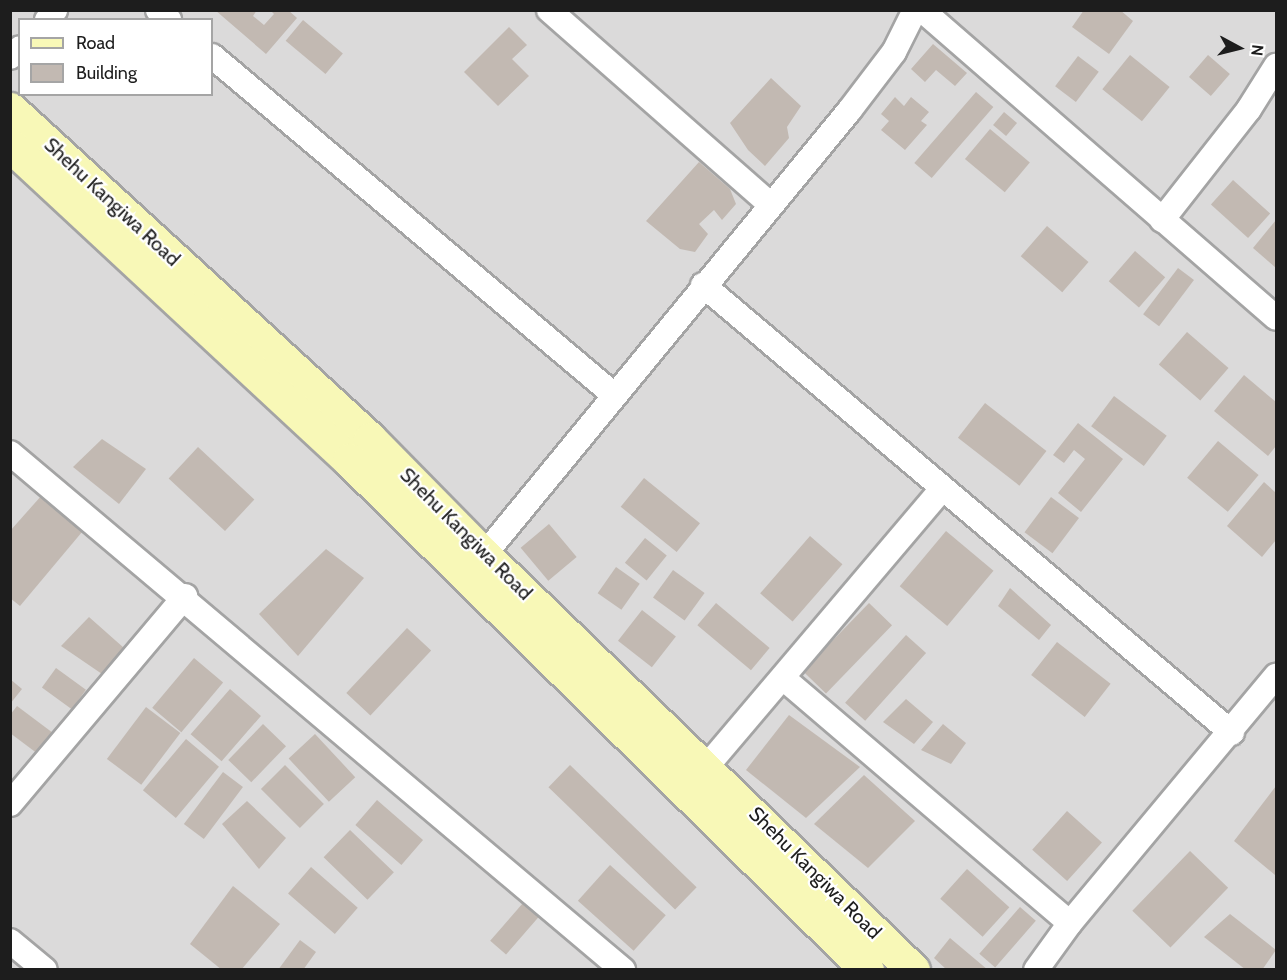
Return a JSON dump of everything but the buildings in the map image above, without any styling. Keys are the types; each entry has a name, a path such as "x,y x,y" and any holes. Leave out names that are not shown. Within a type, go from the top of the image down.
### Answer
{"main road":[{"name":"Shehu Kangiwa Road","path":"10,109 360,449 867,969"},
{"name":"Shehu Kangiwa Road","path":"10,145 484,555 707,766 913,969"}],"street":[{"path":"549,10 770,204"},
{"path":"484,555 887,60 915,10"},
{"path":"922,10 1276,318"},
{"path":"213,57 613,394"},
{"path":"1162,219 1249,109 1276,66"},
{"path":"703,285 1232,733"},
{"path":"10,453 185,596 623,969"},
{"path":"707,766 942,489"},
{"path":"10,804 185,596"},
{"path":"1036,969 1070,922 1232,733 1276,676"},
{"path":"783,678 1070,922"},
{"path":"10,941 45,969"}],"shaded area":[{"path":"11,11 1276,11 1276,969 11,969"}]}
